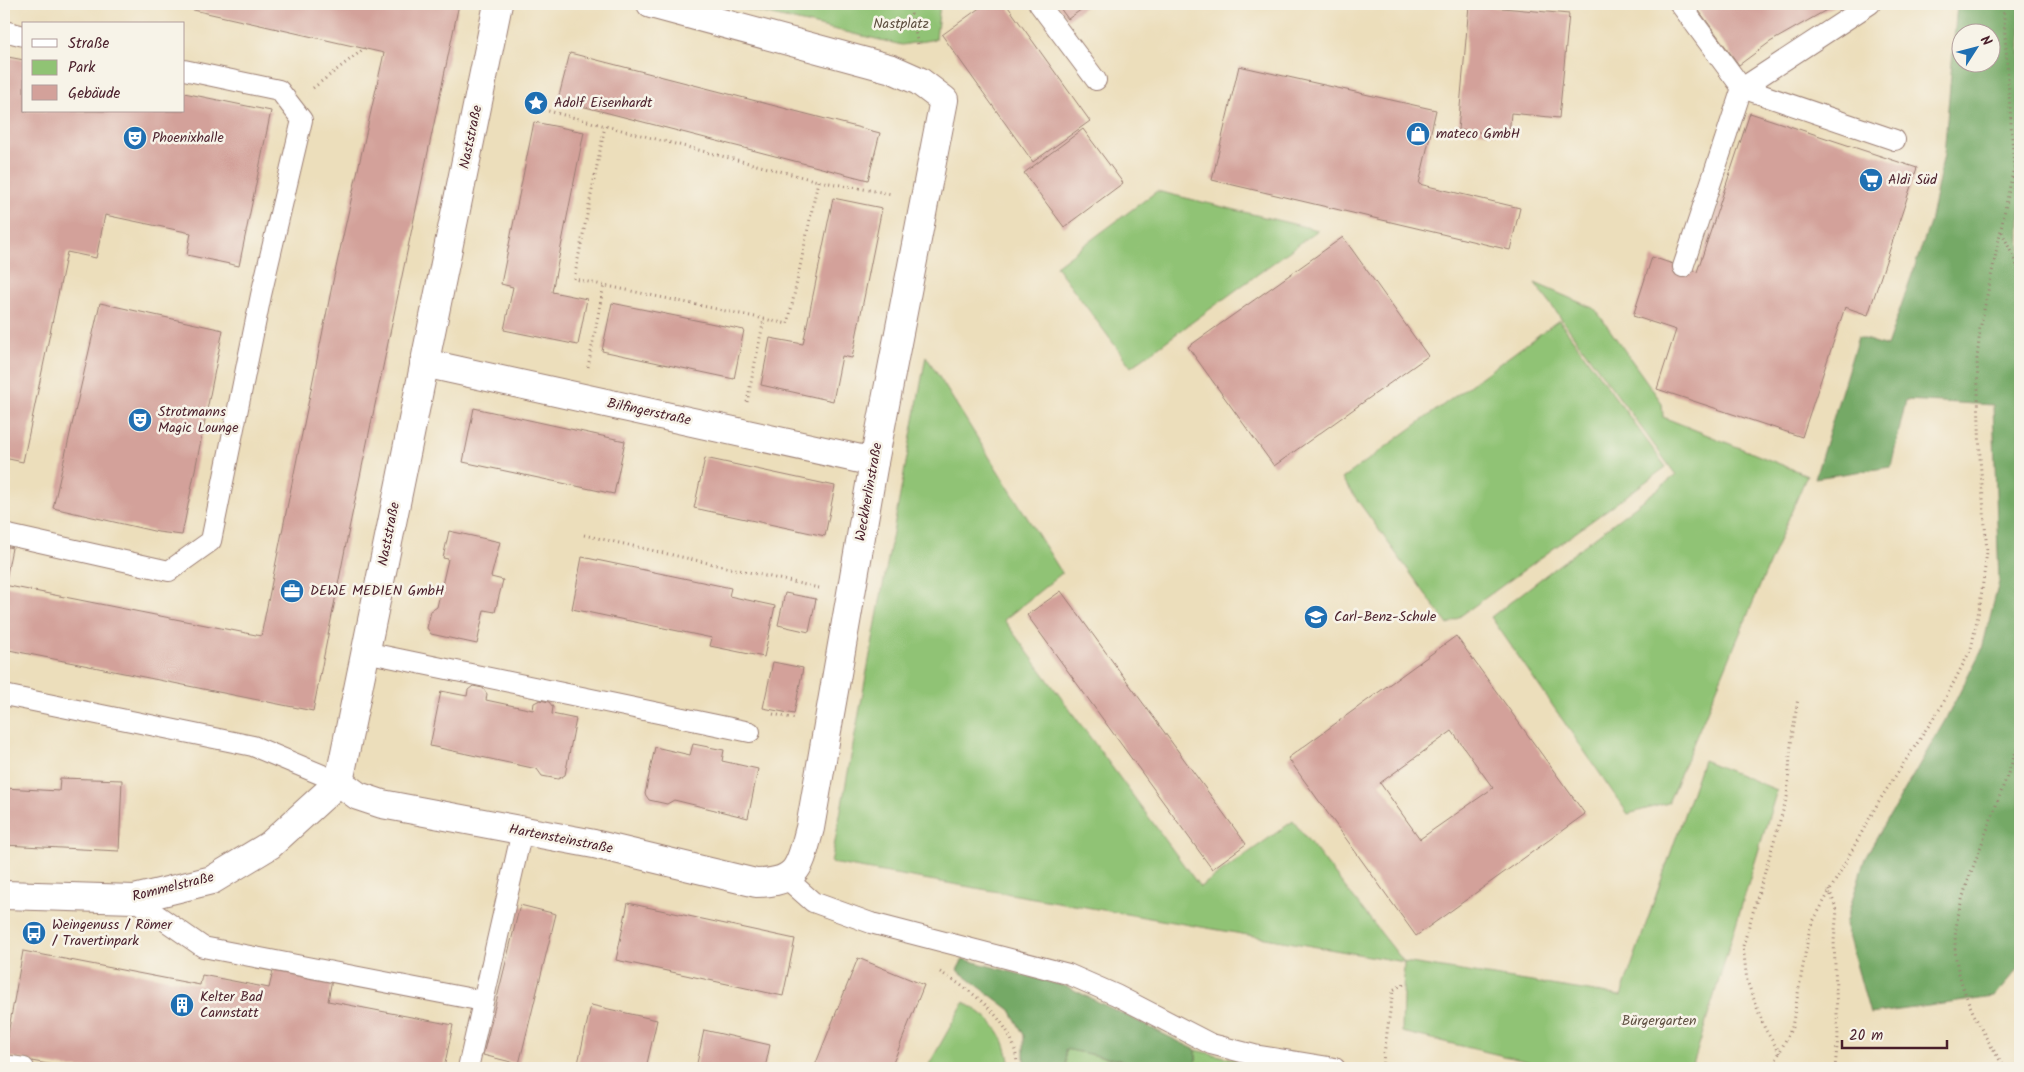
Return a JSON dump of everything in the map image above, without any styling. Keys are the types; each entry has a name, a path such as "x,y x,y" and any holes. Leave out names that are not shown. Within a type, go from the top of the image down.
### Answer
{"street":[{"name":"Naststraße","path":"339,782 498,4"},
{"name":"Weckherlinstraße","path":"651,4 892,69 919,81 944,100 874,462 810,828 800,866 786,878"},
{"name":"Bilfingerstraße","path":"424,363 874,462"},
{"name":"Hartensteinstraße","path":"339,782 358,796 382,804 594,844 756,883 775,883 786,878"},
{"name":"Rommelstraße","path":"4,895 134,899 212,880 270,845 339,782"}],"lane":[{"path":"1039,4 1096,80"},
{"path":"1680,4 1742,88 1896,140"},
{"path":"1683,267 1742,88 1870,4"},
{"path":"4,32 22,36"},
{"path":"4,534 169,571 211,540 261,295 302,120 279,90 185,70"},
{"path":"365,652 750,732"},
{"path":"4,695 253,746 339,782"},
{"path":"468,1068 522,831"},
{"path":"786,878 813,902 872,923 1068,974 1116,994 1210,1049 1335,1068"},
{"path":"134,899 203,946 483,1001"},
{"path":"4,1064 24,1068"}],"path":[{"path":"1772,1068 1792,1027 1810,927 1879,801 1941,707 1971,648 1980,605 1986,552 1980,458 1977,359 1980,329 2002,232 2014,167 2003,4"},
{"path":"291,105 365,48"},
{"path":"529,106 818,181 924,200"},
{"path":"605,126 574,279 788,324 818,181"},
{"path":"2014,167 2020,176"},
{"path":"2002,232 2020,272"},
{"path":"581,397 604,286"},
{"path":"741,432 764,319"},
{"path":"584,536 851,595"},
{"path":"1780,1053 1765,1029 1746,981 1742,946 1787,797 1791,744 1798,698"},
{"path":"750,732 762,712 829,726"},
{"path":"2005,1068 1988,1043 1968,1003 1957,964 1956,926 1968,880 2020,741"},
{"path":"1829,890 1837,910 1834,942 1838,1037 1834,1068"},
{"path":"932,968 965,987 1004,1025 1014,1043 1017,1068"},
{"path":"1382,1068 1393,990 1404,984"}],"green space":[{"name":"Nastplatz","path":"724,4 940,4 936,39 902,45"},
{"path":"1957,4 2020,4 2020,967 1994,997 1870,1014 1845,924 1865,858 1947,717 1982,649 1999,582 1993,405 1906,400 1891,467 1815,478 1858,337 1887,346 1930,223 1944,154 1952,62 1952,72 2002,72 2002,22 1955,22"},
{"path":"1157,191 1318,230 1131,367 1056,266"},
{"path":"1535,283 1595,309 1662,403 1663,417 1807,475 1668,803 1628,814 1491,617 1676,475"},
{"path":"1559,320 1666,467 1448,625 1342,479"},
{"path":"926,356 1062,573 1004,620 1200,887 1293,821 1404,962 831,863"},
{"name":"Bürgergarten","path":"1703,760 1777,790 1692,1068 1555,1068 1402,1032 1404,962 1621,996"},
{"path":"963,959 1068,987 1196,1050 1196,1068 1158,1068 1065,1049 1066,1068 1024,1068 1024,1035 1010,1010 957,970"},
{"path":"964,1002 983,1015 997,1029 1005,1046 1010,1068 927,1068"},
{"path":"1065,1049 1158,1068 1066,1068"},
{"path":"1196,1050 1271,1068 1196,1068"}],"building":[{"path":"167,4 459,4 349,529 313,711 4,649 4,585 261,636 333,281 384,53"},
{"path":"985,4 1006,4 1090,121 1033,162 942,35"},
{"path":"1057,4 1089,4 1068,19"},
{"path":"1694,4 1837,4 1770,42 1739,65"},
{"path":"1469,5 1569,14 1559,118 1511,113 1509,135 1458,130"},
{"path":"570,53 880,133 868,180 558,100"},
{"name":"Phoenixhalle","path":"8,57 22,60 22,112 185,112 185,93 271,111 239,266 187,255 191,233 105,215 96,258 67,252 23,462 4,458 4,78"},
{"path":"1239,66 1436,110 1419,184 1520,208 1510,250 1212,180"},
{"path":"1750,113 1917,168 1868,315 1845,307 1802,437 1657,389 1676,330 1633,316 1652,257 1697,272"},
{"path":"534,122 584,132 552,292 587,299 578,345 504,330 513,287 501,284"},
{"path":"1083,129 1123,183 1064,227 1024,173"},
{"path":"833,198 882,208 852,358 842,356 833,401 761,385 770,338 803,344"},
{"path":"1343,237 1428,356 1274,466 1188,347"},
{"name":"Strotmanns Magic Lounge","path":"100,303 223,330 182,535 158,532 53,508"},
{"path":"612,303 744,330 734,379 602,351"},
{"path":"474,408 625,441 614,494 463,462"},
{"path":"705,458 835,486 825,536 694,508"},
{"path":"449,531 500,542 491,577 503,580 495,612 484,610 477,644 431,634 427,628 431,611 437,607 448,559 443,558"},
{"path":"4,546 12,548 5,584 4,584"},
{"path":"582,557 731,588 729,596 775,606 764,657 710,646 712,638 572,609"},
{"path":"1061,591 1246,844 1212,869 1027,615"},
{"path":"785,593 816,599 809,632 778,625"},
{"path":"1456,636 1585,814 1416,936 1288,758","holes":["1452,731 1493,788 1420,839 1380,783"]},
{"path":"773,662 803,668 794,714 763,708"},
{"path":"473,686 483,688 487,694 486,700 533,710 534,703 540,700 549,702 553,707 552,714 576,719 565,775 558,779 542,776 537,769 430,746 441,691 467,696 468,690"},
{"path":"693,744 724,750 722,761 758,769 748,818 674,800 667,804 649,800 645,794 655,747 690,755"},
{"path":"60,778 122,780 119,851 4,845 4,788 59,791"},
{"path":"628,903 795,939 783,996 616,960"},
{"path":"520,905 556,914 519,1064 483,1055"},
{"name":"Kelter Bad Cannstatt","path":"23,951 200,985 202,975 269,988 274,967 332,979 328,1001 453,1025 444,1068 142,1068 122,1064 122,1068 70,1068 4,1056"},
{"path":"858,958 924,985 891,1068 814,1068"},
{"path":"591,1005 657,1020 646,1068 577,1068"},
{"path":"704,1030 770,1045 765,1068 696,1068"}],"place":[{"name":"Adolf Eisenhardt","path":"536,103"},
{"name":"mateco GmbH","path":"1418,134"},
{"name":"Phoenixhalle","path":"135,138"},
{"name":"Aldi Süd","path":"1871,180"},
{"name":"Strotmanns Magic Lounge","path":"140,420"},
{"name":"DEWE MEDIEN GmbH","path":"292,591"},
{"name":"Carl-Benz-Schule","path":"1316,617"},
{"name":"Weingenuss / Römer / Travertinpark","path":"34,933"},
{"name":"Kelter Bad Cannstatt","path":"182,1005"}]}
